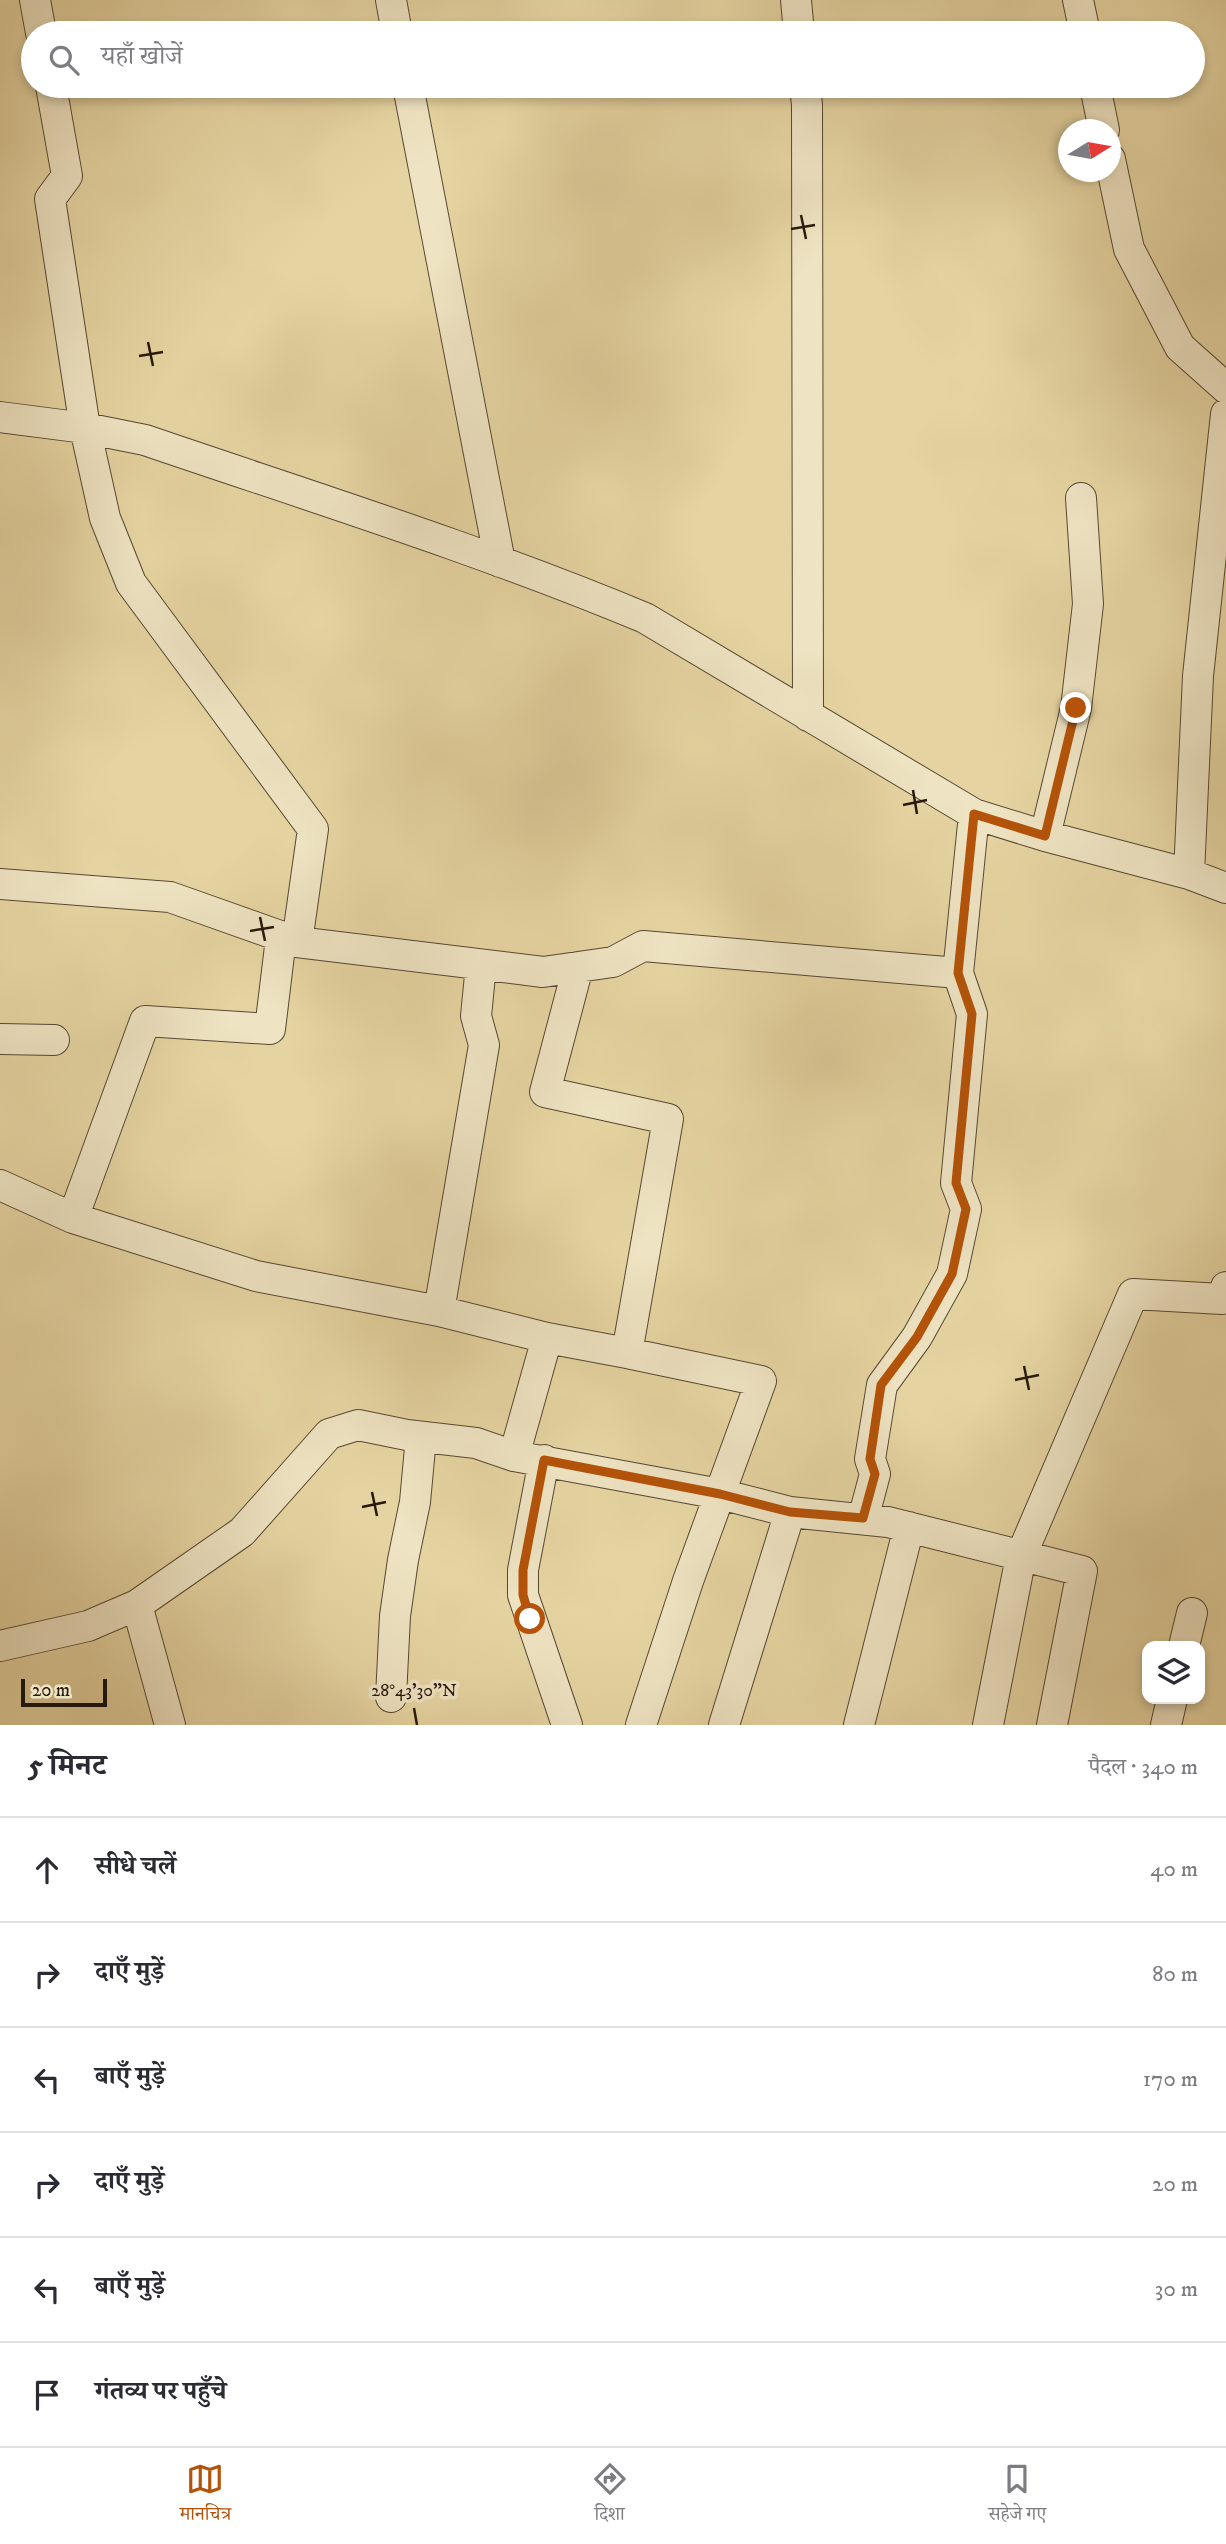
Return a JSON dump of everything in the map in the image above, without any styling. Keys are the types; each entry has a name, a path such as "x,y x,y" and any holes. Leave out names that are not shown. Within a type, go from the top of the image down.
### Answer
{"street":[{"path":"35,0 39,21"},
{"path":"391,0 395,21"},
{"path":"796,0 798,21"},
{"path":"1078,0 1082,21"},
{"path":"53,98 67,176 50,199 85,428 105,518 131,583 313,829 270,1029 145,1021 73,1218"},
{"path":"410,98 500,562"},
{"path":"806,98 808,716"},
{"path":"1098,98 1102,119"},
{"path":"1116,182 1129,250 1180,347 1226,388"},
{"path":"1189,874 1198,676 1226,414"},
{"path":"0,417 85,428 145,440 500,562 645,618 974,814 1045,836 1189,874 1226,888"},
{"path":"1045,836 1076,708 1088,604 1081,498"},
{"path":"863,1518 875,1474 870,1459 881,1385 917,1337 952,1274 966,1209 956,1183 972,1014 958,973 974,814"},
{"path":"0,884 170,897 289,940 543,972 613,962 643,946 958,973"},
{"path":"439,1311 484,1045 476,1016 481,965"},
{"path":"578,967 545,1092 668,1119 627,1353"},
{"path":"0,1039 54,1040"},
{"path":"0,1185 73,1218 256,1276 439,1311 547,1338 761,1381 688,1581 641,1725"},
{"path":"988,1725 1021,1556 1133,1294 1222,1299 1226,1287"},
{"path":"514,1456 547,1338"},
{"path":"0,1646 88,1626 137,1605 242,1532 329,1434 358,1425 421,1437 476,1443 514,1456 720,1494 790,1512 863,1518 909,1527 1082,1571 1052,1725"},
{"path":"391,1698 395,1616 415,1502 421,1437"},
{"path":"544,1460 523,1570 523,1595 568,1725"},
{"path":"724,1725 790,1512"},
{"path":"859,1725 909,1527"},
{"path":"137,1605 170,1725"},
{"path":"1185,1641 1192,1613"},
{"path":"1166,1725 1171,1704"}],"route":[{"path":"530,1619 523,1595 523,1570 544,1460 720,1494 790,1512 863,1518 875,1474 870,1459 881,1385 917,1337 952,1274 966,1209 956,1183 972,1014 958,973 974,814 1045,836 1076,708"}]}
